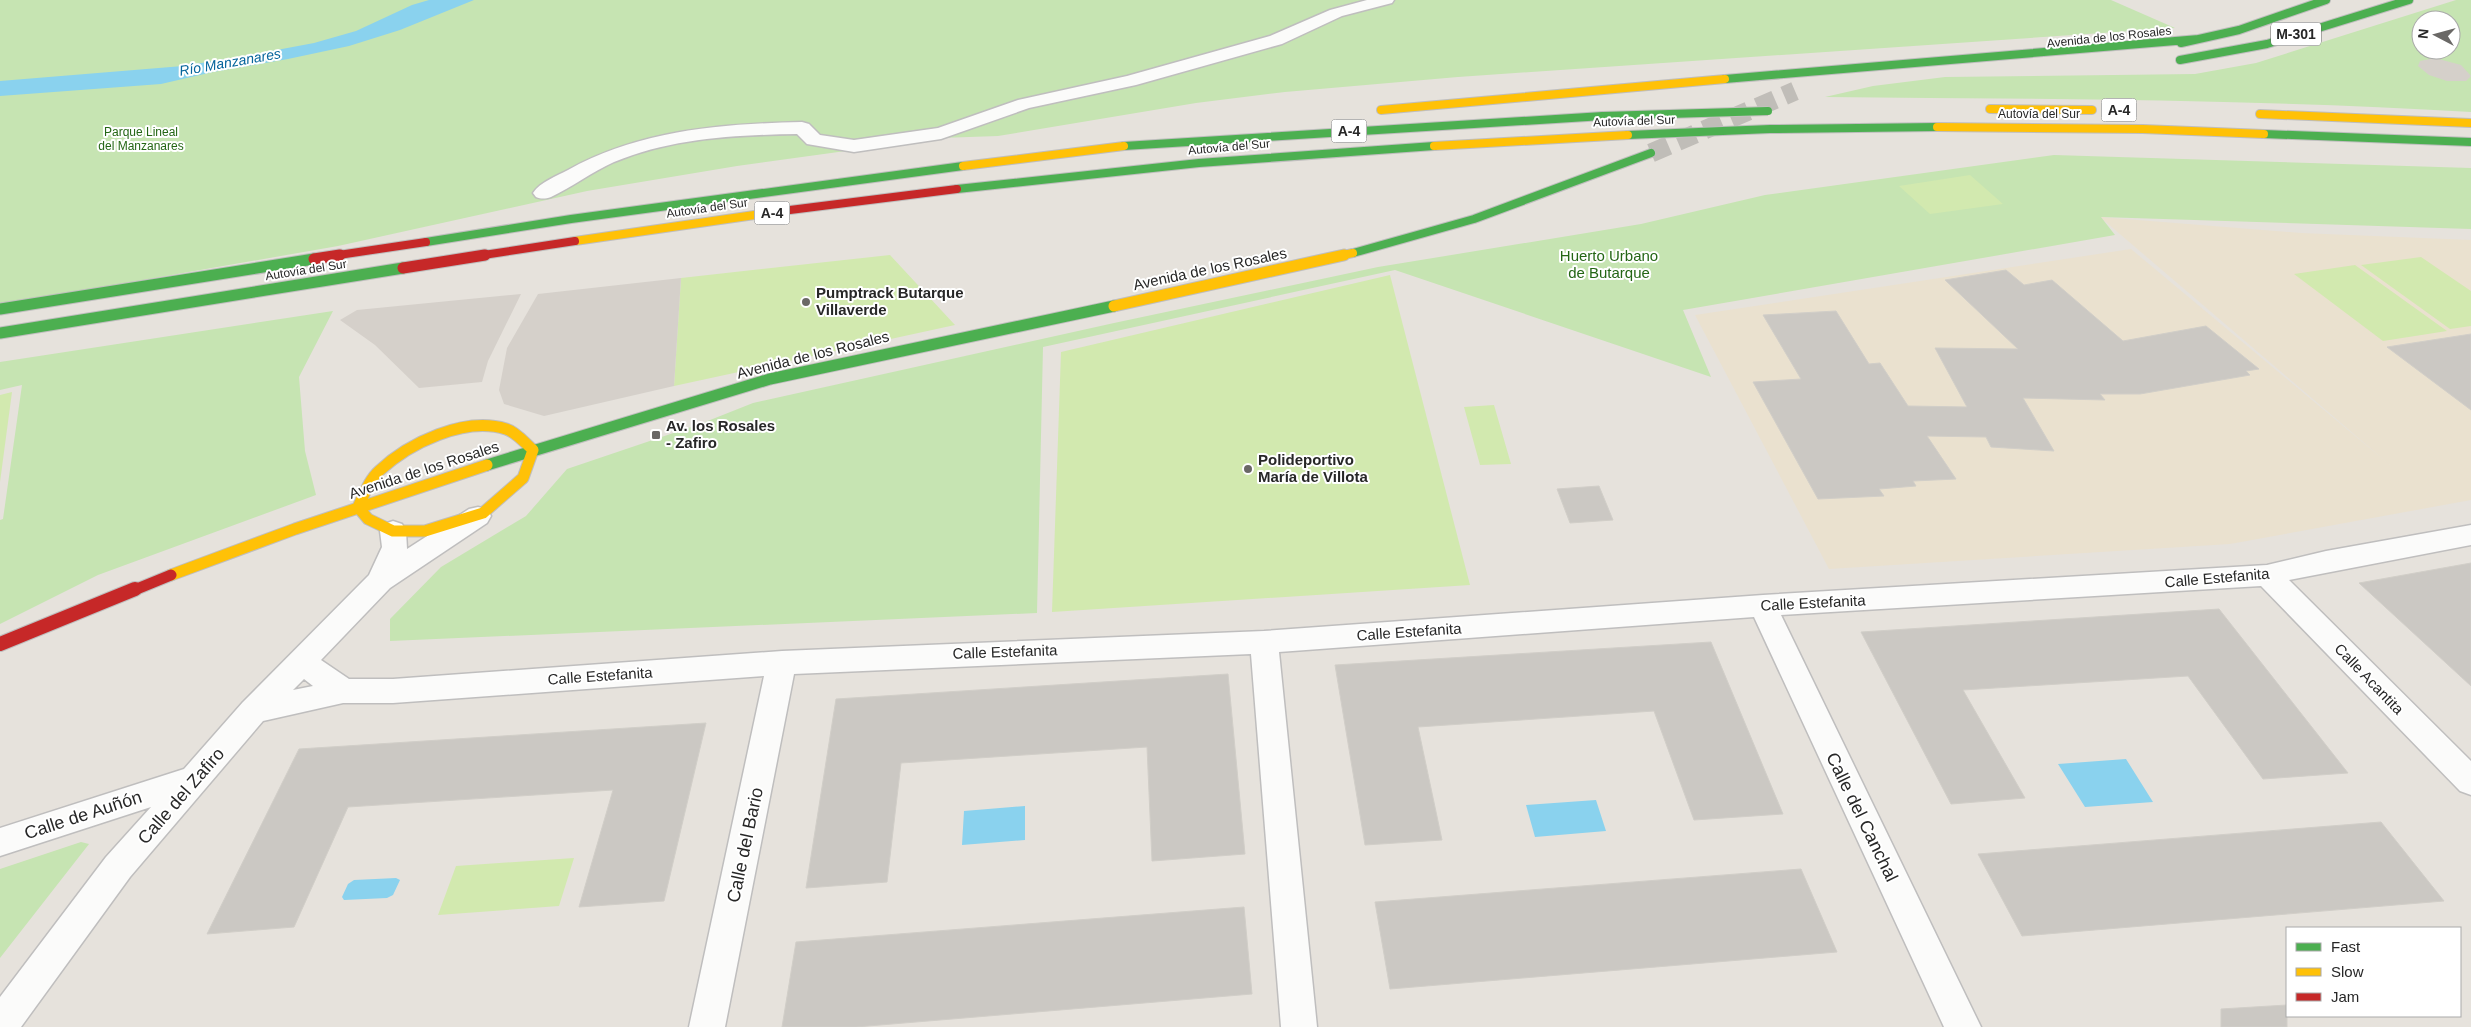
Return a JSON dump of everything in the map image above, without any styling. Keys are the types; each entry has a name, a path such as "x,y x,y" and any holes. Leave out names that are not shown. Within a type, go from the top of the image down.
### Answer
{"main road":[{"name":"Avenida de los Rosales","path":"1837,81 1892,72 2148,49 2239,30 2326,0"},
{"name":"M-301","path":"2175,60 2234,52 2269,44 2343,18 2409,0"},
{"path":"1370,111 1957,58 2199,39"},
{"name":"Avenida de los Rosales","path":"1979,64 2050,64"},
{"name":"Autovía del Sur","path":"1974,109 2103,110"},
{"name":"Autovía del Sur","path":"0,309 561,220 1095,148 1603,116 1773,111"},
{"path":"2252,114 2471,123"},
{"path":"1095,148 1225,127"},
{"name":"Autovía del Sur","path":"0,333 533,247 868,199 1199,163 1351,151 1550,138 1770,129 2143,129 2471,142"},
{"name":"Avenida de los Rosales","path":"0,644 237,550 358,507 532,450 764,381 919,345 1321,261 1417,236 1504,208 1650,153"},
{"path":"474,426 506,429 532,450 523,478 482,513 425,530 393,531 368,519 358,507 368,484 378,471 403,452 437,435 474,426"}],"street":[{"path":"543,193 577,171 647,144 685,137 740,130 802,128 814,140 854,146 941,133 1024,104 1130,81 1276,40 1336,13 1386,0"},
{"name":"Calle del Zafiro","path":"0,1026 118,867 254,711 380,581 482,513"},
{"name":"Calle del Zafiro","path":"380,581 395,547 393,531"},
{"name":"Calle Estefanita","path":"254,711 343,691 394,691 782,662 1264,642 1579,621 1763,606 2267,575 2326,561 2471,535"},
{"name":"Calle Acantita","path":"2267,575 2471,782"},
{"name":"Calle del Canchal","path":"1763,606 1788,663 1963,1027"},
{"path":"1264,642 1299,1027"},
{"path":"302,662 343,691"},
{"name":"Calle del Bario","path":"707,1027 782,662"},
{"name":"Calle de Auñón","path":"0,842 195,779"}],"shaded area":[{"path":"2442,60 2461,65 2471,76 2466,81 2447,81 2429,75 2418,66 2420,61"},
{"path":"2100,217 2301,233 2471,240 2471,500 2230,544 1829,569 1695,315 2131,249 2390,465"},
{"path":"681,278 674,386 544,416 504,404 499,390 507,348 538,294"},
{"path":"521,294 488,361 482,382 419,388 375,345 340,320 357,310"}],"green space":[{"name":"Parque Lineal del Manzanares","path":"0,0 2111,0 2175,28 1458,77 1285,92 1196,103 998,136 940,138 737,166 587,191 338,246 0,305"},
{"path":"2456,0 2471,0 2471,112 2229,102 1825,97 1873,86 1945,77 2195,74 2256,63 2411,14 2411,60 2461,60 2461,10 2424,10"},
{"name":"Huerto Urbano de Butarque","path":"2054,155 2471,168 2471,229 2101,217 2115,235 1683,310 1711,377 1395,270 1043,347 1037,613 390,641 390,619 441,567 526,516 567,469 700,424 753,403 1378,267 1641,224 1765,195"},
{"path":"1970,175 2003,204 1930,214 1899,186"},
{"name":"Pumptrack Butarque Villaverde","path":"890,255 955,325 674,386 681,278"},
{"path":"2421,257 2471,291 2471,326 2450,329 2361,265"},
{"path":"2355,265 2447,331 2383,341 2294,274"},
{"name":"Polideportivo María de Villota","path":"1390,275 1470,585 1052,612 1061,352"},
{"path":"333,311 299,377 305,451 316,495 98,575 0,624 0,520 3,519 22,385 0,390 0,362"},
{"path":"12,392 0,482 0,395"},
{"path":"1494,405 1511,464 1480,465 1464,407"},
{"path":"81,842 89,844 0,958 0,869"},
{"path":"574,858 559,906 438,915 456,866"}],"water":[{"name":"Río Manzanares","path":"429,0 474,0 400,30 349,46 288,59 213,72 161,84 0,96 0,81 183,66 314,43 356,31 412,5"},
{"path":"2126,759 2153,802 2085,807 2058,764"},
{"path":"1596,800 1606,831 1535,837 1526,805"},
{"path":"1025,806 1025,840 962,845 964,811"},
{"path":"396,878 400,880 393,895 387,898 344,900 342,897 348,884 354,880"}],"building":[{"path":"2006,270 2024,285 2052,280 2123,341 2206,326 2259,369 2246,371 2250,375 2140,394 2100,394 2105,400 2023,398 2054,451 1991,447 1986,437 1927,436 1956,479 1913,481 1916,486 1879,489 1884,496 1818,499 1753,382 1801,379 1763,315 1836,311 1869,364 1880,363 1908,406 1967,407 1935,348 2018,349 1945,280"},
{"path":"2471,334 2471,410 2387,347"},
{"path":"1599,486 1613,520 1570,523 1557,489"},
{"path":"2471,563 2471,686 2359,583"},
{"path":"2219,609 2348,773 2263,779 2188,676 1963,690 2025,798 1951,804 1861,632"},
{"path":"1711,642 1783,814 1694,820 1654,711 1418,727 1442,840 1365,845 1335,665"},
{"path":"1228,674 1245,854 1152,861 1147,747 901,763 887,882 806,888 836,699"},
{"path":"706,723 664,901 579,907 613,790 348,807 294,927 207,934 299,749"},
{"path":"2381,822 2444,901 2022,936 1978,854"},
{"path":"1801,869 1837,952 1390,989 1375,902"},
{"path":"1244,907 1252,994 856,1027 782,1027 796,942"},
{"path":"2286,1005 2287,1027 2221,1027 2221,1009"}],"tunnel":[{"path":"1651,153 1795,91"}],"traffic: fast":[{"path":"2181,43 2239,30 2326,0"},
{"path":"2180,60 2267,44 2409,0"},
{"path":"1725,79 2199,39"},
{"path":"1603,116 1768,111"},
{"path":"1124,146 1603,116"},
{"path":"1628,135 1770,129 1937,127"},
{"path":"2264,134 2471,142"},
{"path":"957,189 1199,163 1434,146"},
{"path":"1353,253 1474,219 1651,153"},
{"path":"426,242 571,219 963,166"},
{"path":"0,309 314,259"},
{"path":"0,333 403,268"},
{"path":"487,465 770,379 1114,306"}],"traffic: slow":[{"path":"1381,110 1725,79"},
{"path":"1990,109 2092,110"},
{"path":"2260,114 2471,123"},
{"path":"1937,127 2143,129 2264,134"},
{"path":"1434,146 1628,135"},
{"path":"963,166 1124,146"},
{"path":"575,241 782,211"},
{"path":"1114,306 1353,253"},
{"path":"358,507 375,475 391,461 421,443 457,430 491,426 506,429 533,450"},
{"path":"358,507 368,519 393,531 425,531 483,513 523,478 533,450"},
{"path":"171,575 295,529 487,465"}],"traffic: jam":[{"path":"782,211 957,189"},
{"path":"403,268 575,241"},
{"path":"314,259 426,242"},
{"path":"0,644 171,575"}],"place":[{"name":"Pumptrack Butarque Villaverde","path":"806,302"},
{"name":"Av. los Rosales - Zafiro","path":"656,435"},
{"name":"Polideportivo María de Villota","path":"1248,469"}]}
